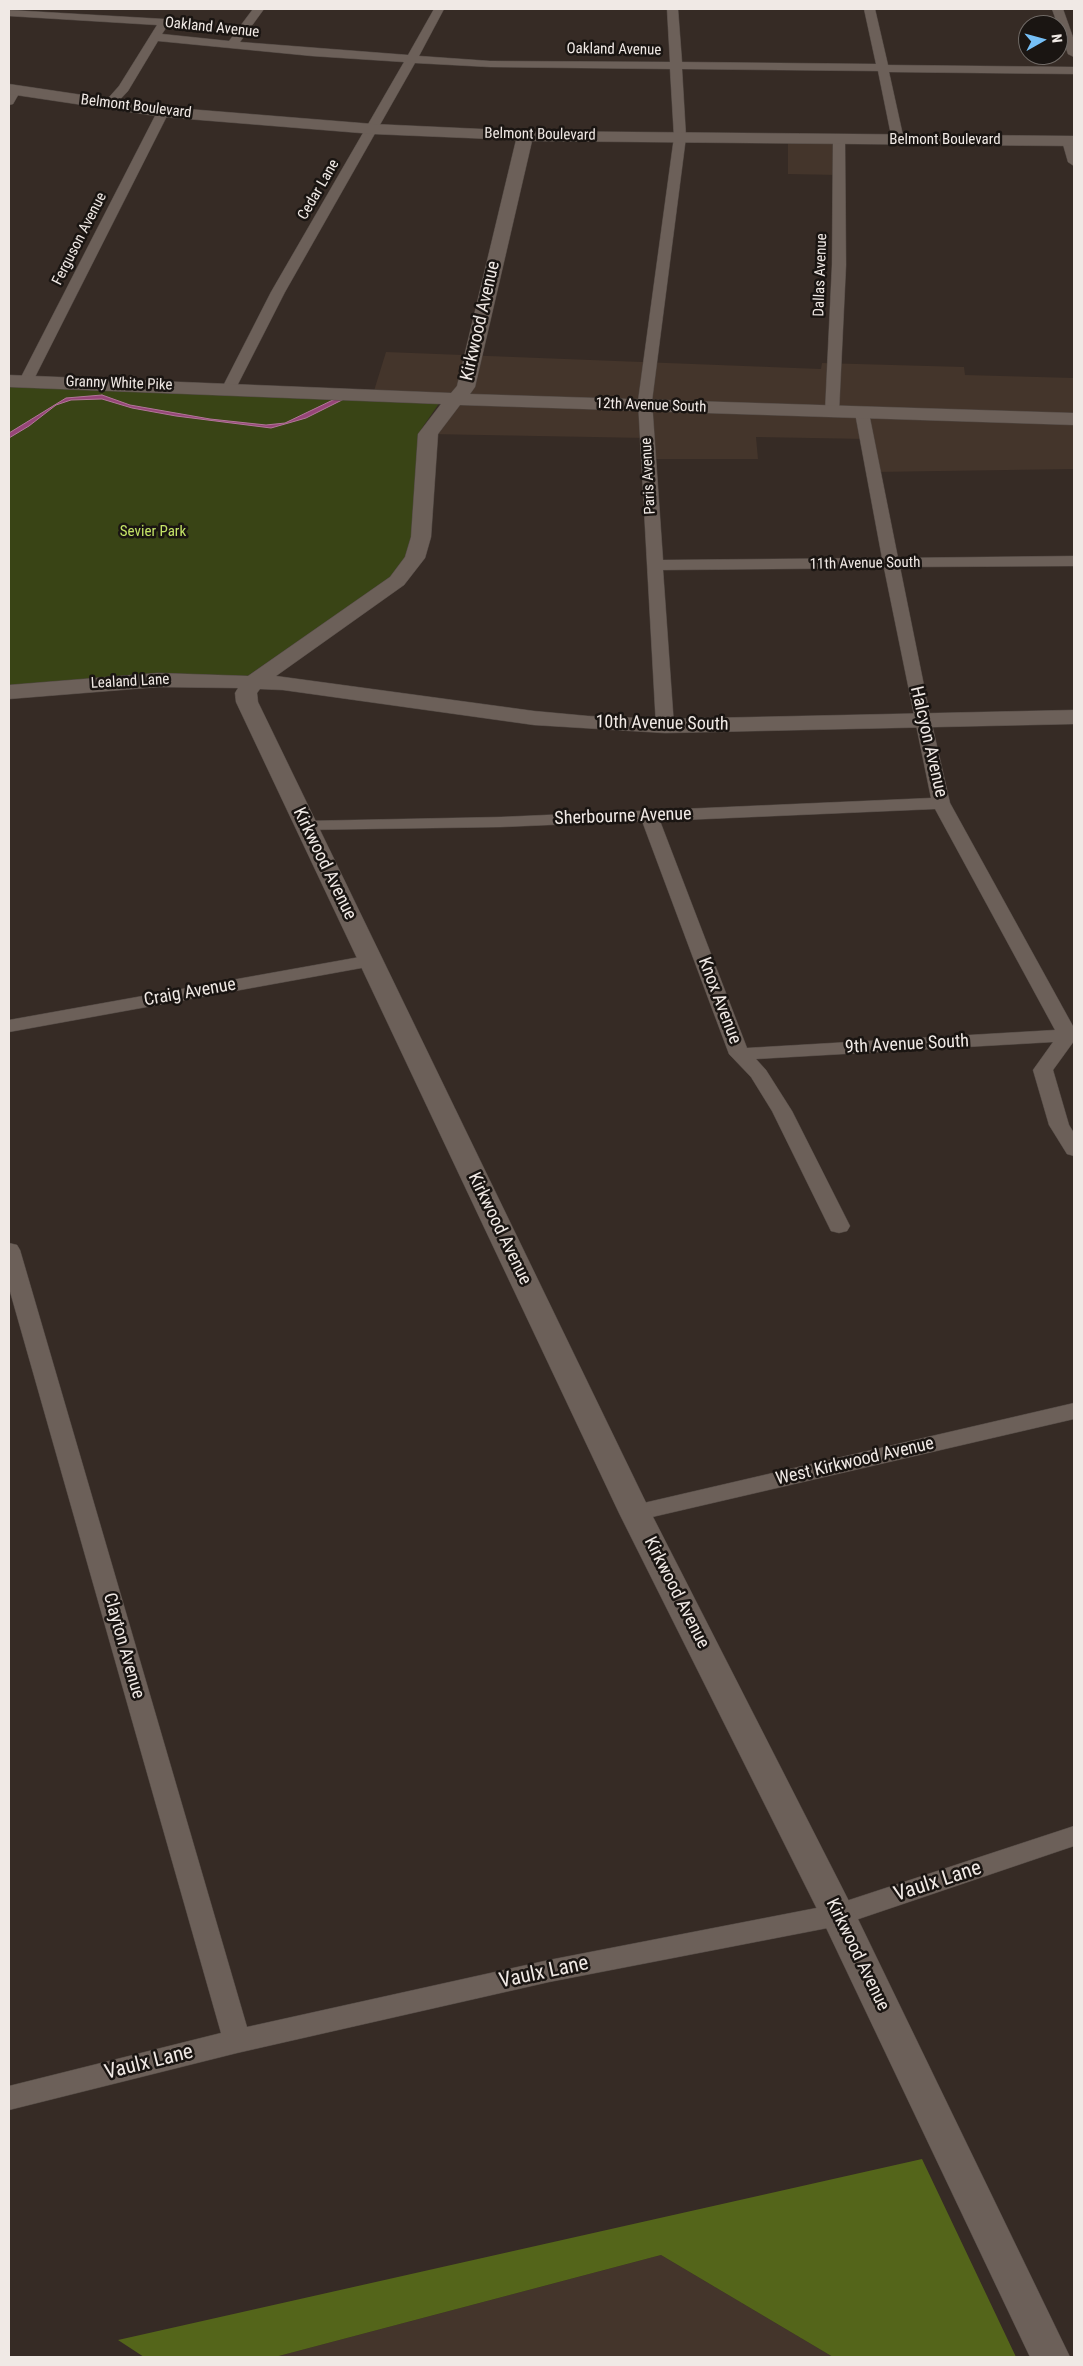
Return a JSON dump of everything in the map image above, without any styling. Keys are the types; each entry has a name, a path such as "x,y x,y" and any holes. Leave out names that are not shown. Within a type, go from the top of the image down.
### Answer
{"street":[{"path":"232,45 258,9"},
{"name":"Cedar Lane","path":"229,388 278,292 373,130 439,9"},
{"name":"Paris Avenue","path":"665,726 645,406 680,137 673,9"},
{"path":"870,9 898,140"},
{"path":"1057,9 1074,54"},
{"name":"Oakland Avenue","path":"9,13 164,22 155,37 411,60 676,66 1074,70"},
{"path":"109,104 124,88 155,37"},
{"name":"Belmont Boulevard","path":"11,93 164,112 373,130 525,136 1071,141"},
{"name":"Ferguson Avenue","path":"17,381 164,112"},
{"name":"Kirkwood Avenue","path":"525,136 466,387 458,399 438,419 428,434 421,537 415,558 409,567 382,592 252,682 246,693 247,702 635,1512 838,1915 1050,2357"},
{"name":"Dallas Avenue","path":"832,412 839,265 839,139"},
{"path":"1071,141 1074,162"},
{"name":"Granny White Pike","path":"17,381 229,388"},
{"name":"12th Avenue South","path":"229,388 645,406 1074,419"},
{"name":"Halcyon Avenue","path":"862,413 922,720 941,803 1071,1035"},
{"name":"11th Avenue South","path":"656,565 1074,561"},
{"name":"Lealand Lane","path":"9,692 158,680 252,682"},
{"name":"10th Avenue South","path":"252,682 283,683 534,718 588,723 665,726 1074,717"},
{"name":"Sherbourne Avenue","path":"305,826 501,822 941,803"},
{"name":"Knox Avenue","path":"650,816 740,1054 759,1074 782,1111 839,1226"},
{"name":"Craig Avenue","path":"9,1026 371,961"},
{"path":"1071,1035 1043,1070 1059,1125 1074,1150"},
{"name":"9th Avenue South","path":"740,1054 1071,1035"},
{"name":"Clayton Avenue","path":"9,1250 237,2041"},
{"name":"West Kirkwood Avenue","path":"635,1512 1074,1411"},
{"name":"Vaulx Lane","path":"9,2098 237,2041 549,1971 838,1915 1074,1836"}],"shaded area":[{"path":"788,139 839,139 839,175 788,174"},
{"path":"386,352 821,369 822,363 964,367 965,375 1074,378 1074,469 874,472 867,439 756,437 758,459 648,459 647,438 428,434 457,400 373,394"},
{"path":"102,395 130,405 210,419 266,425 285,423 335,399 344,399 306,418 271,428 176,416 132,408 102,399 71,400 56,405 29,426 9,438 9,433 66,398"},
{"path":"661,2255 833,2357 275,2357"}],"green space":[{"name":"Sevier Park","path":"9,384 249,392 440,402 422,428 413,546 395,575 246,677 55,683 9,689"},
{"path":"922,2159 1016,2357 833,2357 661,2255 275,2357 144,2357 118,2340"}]}
